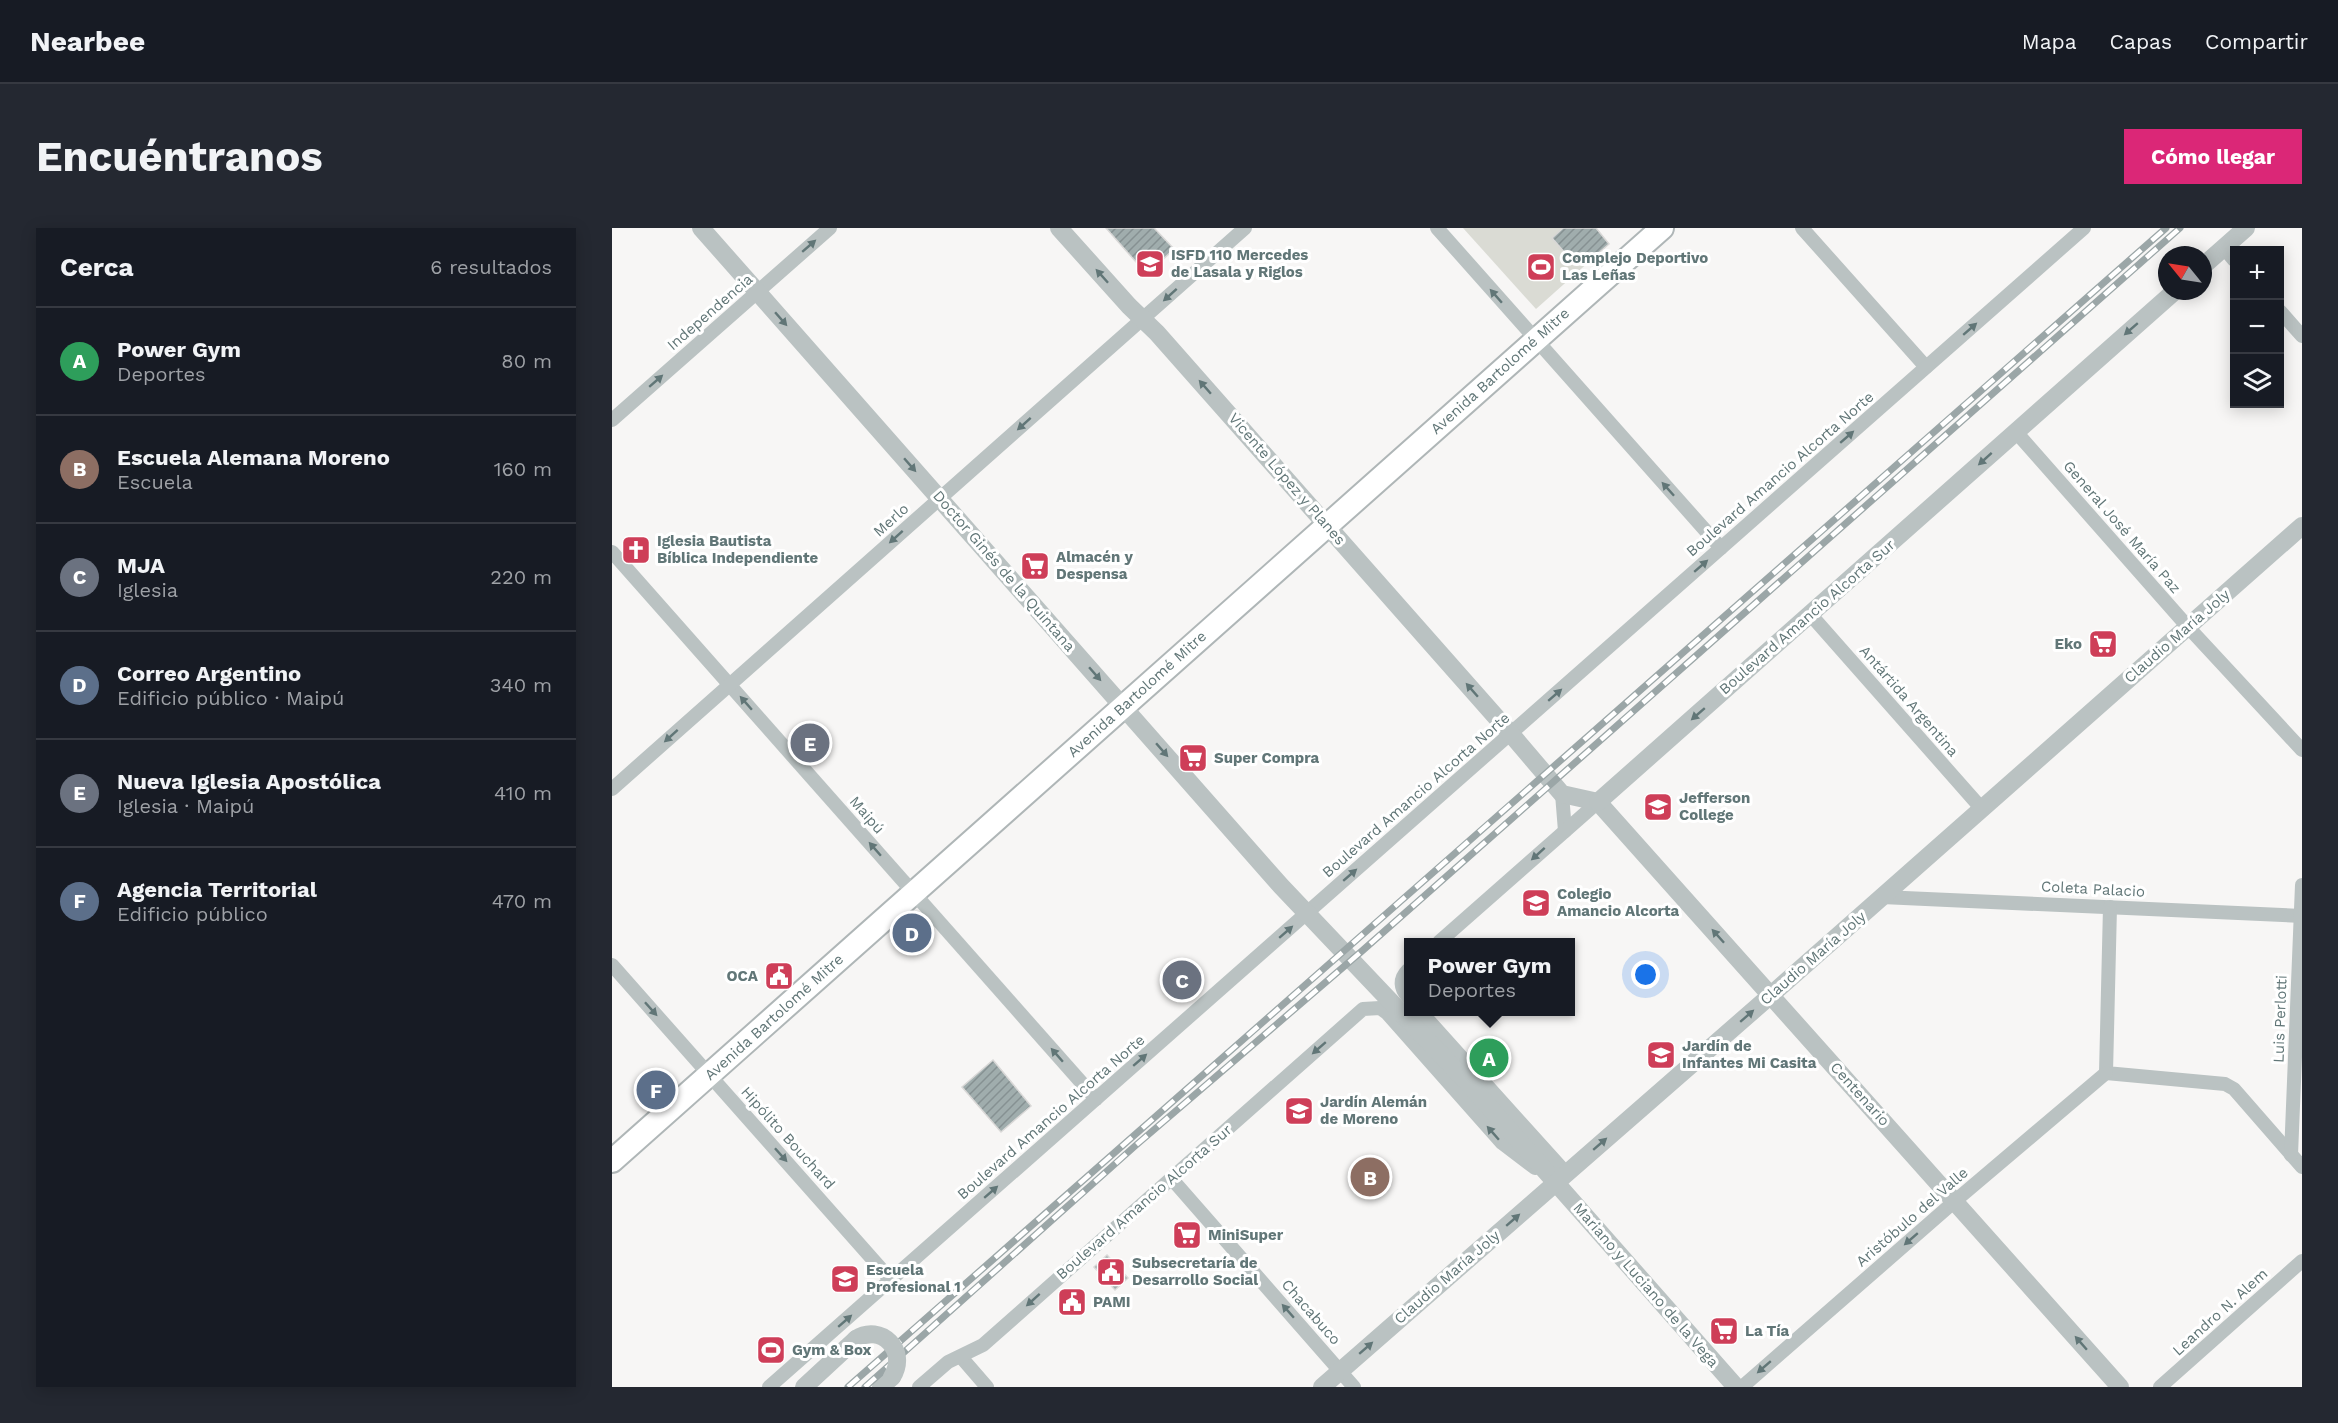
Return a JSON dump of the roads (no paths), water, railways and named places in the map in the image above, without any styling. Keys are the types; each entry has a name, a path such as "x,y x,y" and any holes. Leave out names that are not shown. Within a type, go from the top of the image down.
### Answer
{"main road":[{"name":"Avenida Bartolomé Mitre","path":"612,1161 1662,228"}],"street":[{"name":"Doctor Ginés de la Quintana","path":"701,228 1306,914 1382,992"},
{"name":"Independencia","path":"612,420 830,228"},
{"name":"Vicente López y Planes","path":"1059,228 1142,319 1158,333 1562,794"},
{"name":"Merlo","path":"612,789 1245,228"},
{"path":"1437,228 1721,548"},
{"path":"1802,228 1926,368"},
{"name":"Boulevard Amancio Alcorta Norte","path":"769,1387 2084,228"},
{"path":"2212,262 2229,254 2246,228"},
{"name":"Boulevard Amancio Alcorta Sur","path":"1444,938 2165,300"},
{"path":"2284,316 2302,336"},
{"name":"General José María Paz","path":"2016,432 2188,627 2302,750"},
{"name":"Claudio María Joly","path":"1322,1387 1771,995 2302,526"},
{"name":"Maipú","path":"612,552 1096,1099"},
{"name":"Antártida Argentina","path":"1810,614 1982,809"},
{"path":"1565,831 1562,794 1598,802"},
{"name":"Centenario","path":"1598,802 2120,1387"},
{"name":"Luis Perlotti","path":"2291,1155 2302,885"},
{"name":"Coleta Palacio","path":"1882,897 2301,916"},
{"path":"2110,906 2106,1073 2225,1084 2234,1089 2302,1167"},
{"name":"Hipólito Bouchard","path":"612,965 891,1280"},
{"path":"1404,976 1401,980 1401,989 1404,992"},
{"name":"Mariano y Luciano de la Vega","path":"1382,992 1404,1015"},
{"name":"Mariano y Luciano de la Vega","path":"1363,1009 1380,1008 1387,1013 1502,1143 1561,1178"},
{"name":"Boulevard Amancio Alcorta Sur","path":"919,1387 948,1362 983,1345 1363,1009"},
{"name":"Mariano y Luciano de la Vega","path":"1405,1016 1561,1178"},
{"name":"Mariano y Luciano de la Vega","path":"1425,1016 1736,1387"},
{"name":"Aristóbulo del Valle","path":"1742,1387 1955,1200 2106,1073"},
{"name":"Chacabuco","path":"1171,1178 1354,1387"},
{"name":"Leandro N. Alem","path":"2160,1387 2302,1261"},
{"path":"804,1387 856,1339 869,1334 886,1340 898,1355 898,1368 881,1387"},
{"path":"961,1357 987,1387"}],"railway":[{"path":"848,1387 2166,228"},
{"path":"865,1387 1135,1146 1362,951 2180,228"}],"place":[{"name":"ISFD 110 Mercedes de Lasala y Riglos","path":"1150,264"},
{"name":"Complejo Deportivo Las Leñas","path":"1541,267"},
{"name":"Iglesia Bautista Bíblica Independiente","path":"636,550"},
{"name":"Almacén y Despensa","path":"1035,566"},
{"name":"Eko","path":"2103,644"},
{"name":"Nueva Iglesia Apostólica","path":"810,743"},
{"name":"Super Compra","path":"1193,758"},
{"name":"Jefferson College","path":"1658,807"},
{"name":"Colegio Amancio Alcorta","path":"1536,903"},
{"name":"Correo Argentino","path":"912,933"},
{"name":"OCA","path":"779,976"},
{"name":"MJA","path":"1182,980"},
{"name":"Jardín de Infantes Mi Casita","path":"1661,1055"},
{"name":"Power Gym","path":"1489,1058"},
{"name":"Agencia Territorial","path":"656,1090"},
{"name":"Jardín Alemán de Moreno","path":"1299,1111"},
{"name":"Escuela Alemana Moreno","path":"1370,1177"},
{"name":"MiniSuper","path":"1187,1235"},
{"name":"Subsecretaría de Desarrollo Social","path":"1111,1272"},
{"name":"Escuela Profesional 1","path":"845,1279"},
{"name":"PAMI","path":"1072,1302"},
{"name":"La Tía","path":"1724,1331"},
{"name":"Gym & Box","path":"771,1350"}]}
